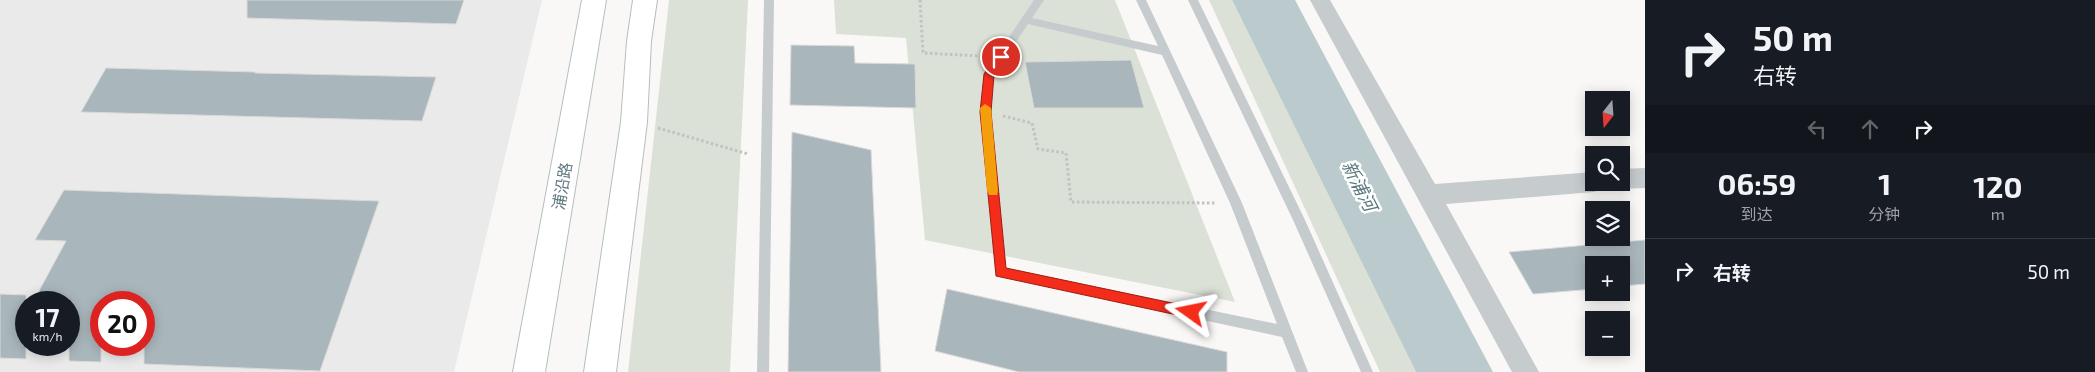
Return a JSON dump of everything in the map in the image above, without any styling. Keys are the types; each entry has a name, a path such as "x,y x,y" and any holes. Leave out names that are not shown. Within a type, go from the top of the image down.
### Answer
{"main road":[{"name":"浦沿路","path":"529,372 594,0"},
{"path":"600,372 634,122 639,40 644,0"}],"street":[{"path":"1320,0 1526,372"},
{"path":"1630,179 1645,178"},
{"path":"1428,196 1585,183"}],"lane":[{"path":"763,372 769,0"},
{"path":"1039,0 989,74 985,112 1000,272 1287,332"},
{"path":"1141,0 1236,203 1302,372"},
{"path":"1192,0 1299,220 1367,372"},
{"path":"1027,20 1166,52"}],"path":[{"path":"920,0 923,53 1001,57"},
{"path":"985,112 1032,123 1038,149 1066,153 1071,202 1236,203"},
{"path":"634,122 765,158"}],"shaded area":[{"path":"0,0 542,0 454,372 0,372"},
{"path":"669,0 748,0 730,372 628,372"},
{"path":"834,0 1115,0 1235,302 925,240 906,38 836,34"},
{"path":"1209,0 1232,0 1416,372 1380,372"}],"water":[{"name":"新浦河","path":"1232,0 1295,0 1493,372 1416,372"}],"building":[{"path":"247,0 464,0 456,24 247,18"},
{"path":"791,45 854,46 855,63 915,64 916,108 790,105"},
{"path":"1131,60 1144,108 1034,108 1025,62"},
{"path":"106,68 436,77 422,121 81,112"},
{"path":"792,132 871,150 881,372 788,372"},
{"path":"64,190 379,201 320,371 144,364 144,356 155,356 155,291 90,291 90,356 101,356 101,362 69,361 69,356 80,356 80,291 39,291 66,241 35,240"},
{"path":"1645,240 1645,284 1630,285 1630,256 1585,256 1585,290 1533,294 1509,252 1585,245 1630,246 1630,241"},
{"path":"947,289 1227,352 1227,372 1019,372 935,351"},
{"path":"0,294 15,295 15,356 26,356 26,359 0,358"}],"slow traffic":[{"path":"985,108 993,191"}],"route":[{"path":"1001,57 989,74 985,112 1000,272 1191,312"}]}
